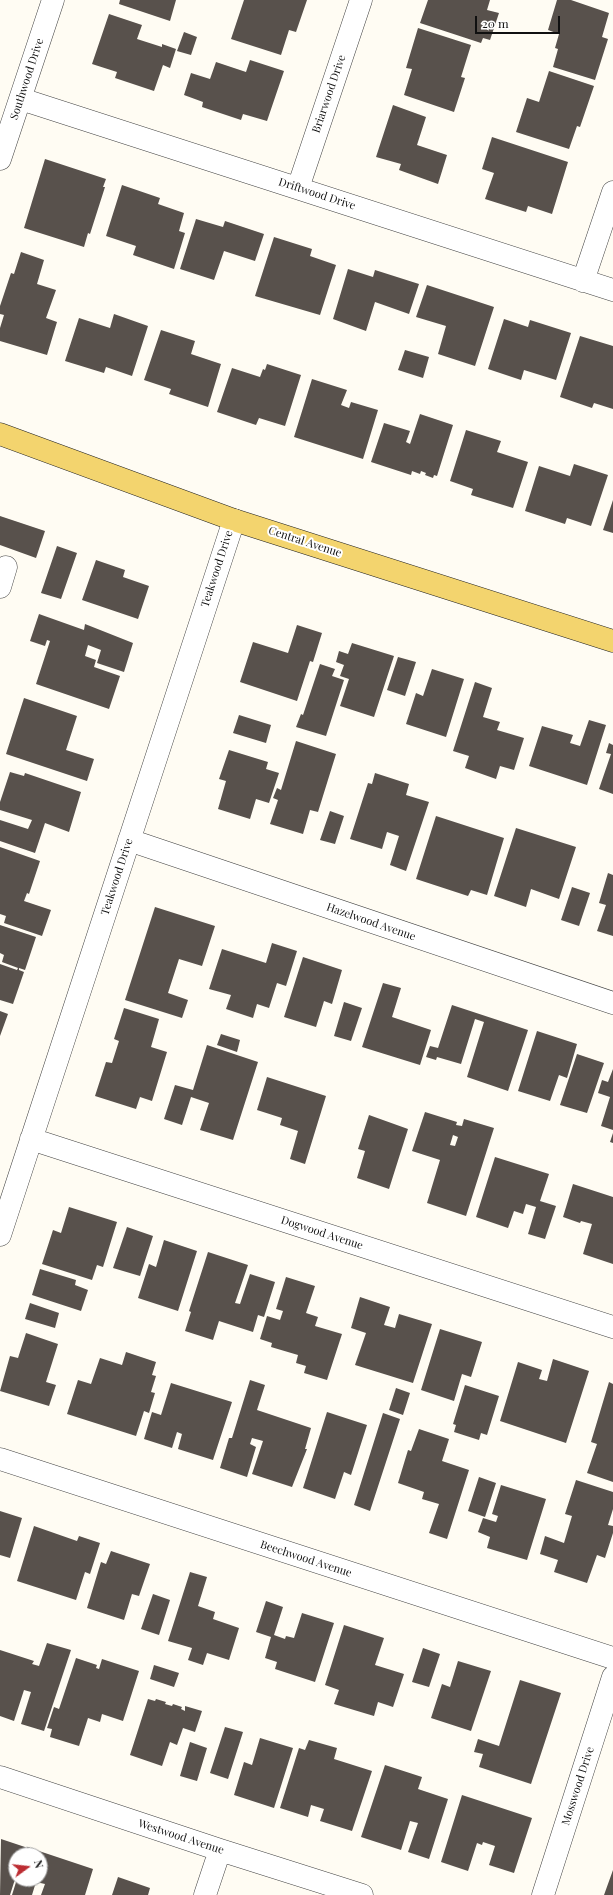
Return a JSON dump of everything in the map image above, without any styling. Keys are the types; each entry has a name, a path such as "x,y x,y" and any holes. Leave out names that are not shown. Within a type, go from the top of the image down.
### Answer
{"main road":[{"name":"Central Avenue","path":"0,434 234,520 613,641"}],"street":[{"name":"Southwood Drive","path":"0,159 53,0"},
{"name":"Briarwood Drive","path":"298,188 361,0"},
{"name":"Driftwood Drive","path":"21,98 613,290"},
{"path":"583,281 613,192"},
{"name":"Teakwood Drive","path":"0,1235 234,520"},
{"name":"Hazelwood Avenue","path":"129,840 613,1003"},
{"name":"Dogwood Avenue","path":"31,1139 613,1327"},
{"name":"Beechwood Avenue","path":"0,1459 613,1658"},
{"name":"Mosswood Drive","path":"543,1895 613,1677"},
{"name":"Westwood Avenue","path":"0,1777 220,1850 362,1895"},
{"path":"205,1895 220,1850"}],"building":[{"path":"120,0 176,0 170,21 119,4"},
{"path":"244,0 307,0 296,32 289,30 281,55 231,39"},
{"path":"428,0 490,0 487,10 499,13 490,40 483,38 481,43 420,23"},
{"path":"557,0 571,0 609,13 602,37 608,39 595,80 553,67 558,49 555,48 559,34 548,30"},
{"path":"109,14 142,25 137,39 162,47 162,44 176,49 170,68 163,65 154,91 115,78 117,72 92,64"},
{"path":"418,28 471,45 461,77 465,78 454,112 404,95 412,69 406,68"},
{"path":"184,32 197,37 191,55 177,51"},
{"path":"250,60 284,71 267,121 243,114 241,120 202,107 203,102 184,95 191,73 210,79 216,62 246,72"},
{"path":"549,71 594,86 580,127 577,126 569,149 516,132 527,98 539,102"},
{"path":"393,105 426,117 417,145 447,155 438,184 399,170 401,164 376,157"},
{"path":"492,137 568,162 552,214 528,206 526,212 485,199 494,173 482,169"},
{"path":"45,159 106,179 103,187 105,187 90,234 88,233 84,247 24,228"},
{"path":"122,185 160,198 158,204 184,213 179,231 185,233 174,269 133,255 136,246 106,236"},
{"path":"196,219 223,227 225,221 264,234 255,261 224,251 214,280 180,269"},
{"path":"274,237 312,249 310,256 336,265 320,315 255,296"},
{"path":"21,252 44,260 37,284 56,290 46,318 57,322 47,355 0,341 0,328 4,315 0,314 0,306 11,273 14,274"},
{"path":"348,269 373,277 375,270 419,284 409,314 375,302 366,331 333,319"},
{"path":"427,285 494,307 475,366 438,354 446,326 416,317"},
{"path":"114,314 148,326 132,376 106,367 104,373 65,361 79,318 110,328"},
{"path":"504,319 528,327 530,320 571,333 556,380 524,370 521,380 488,369"},
{"path":"161,330 195,341 191,354 221,364 208,407 169,394 171,389 144,380"},
{"path":"580,336 613,346 613,409 594,403 592,408 560,397"},
{"path":"405,350 429,357 423,378 398,370"},
{"path":"267,364 301,375 285,426 259,418 256,425 217,412 232,368 260,377"},
{"path":"312,379 347,390 341,405 349,408 351,402 378,410 363,459 294,437"},
{"path":"420,414 453,425 437,476 434,475 433,478 425,475 426,473 421,471 420,474 412,471 411,475 371,462 384,423 410,431 406,442 410,444"},
{"path":"466,430 501,441 497,452 528,462 513,508 471,495 473,489 450,481"},
{"path":"574,464 608,475 591,526 567,518 565,524 525,511 539,466 570,476"},
{"path":"613,500 613,533 603,530"},
{"path":"0,516 45,531 36,558 0,545"},
{"path":"57,546 77,553 61,599 41,593"},
{"path":"96,560 125,570 123,577 149,586 138,619 82,600"},
{"path":"39,614 84,630 85,624 133,643 124,672 97,663 101,650 88,645 85,656 96,660 94,667 120,676 109,709 36,684 50,641 47,640 45,646 30,641"},
{"path":"297,625 322,633 313,662 310,661 297,701 240,682 253,642 288,653"},
{"path":"352,643 394,656 374,717 340,706 349,679 340,676 344,665 336,662 339,651 348,654"},
{"path":"398,657 416,662 405,696 387,690"},
{"path":"320,664 335,669 332,676 344,680 326,736 296,727 301,714 303,715"},
{"path":"432,669 464,679 446,737 406,724 416,693 423,696"},
{"path":"475,682 492,688 483,717 500,722 497,730 524,738 514,770 500,766 496,779 465,768 469,756 453,751"},
{"path":"24,698 77,716 66,750 94,759 87,781 6,754"},
{"path":"239,715 271,725 266,743 233,733"},
{"path":"589,720 606,725 587,785 529,766 542,726 573,735 570,743 580,746"},
{"path":"296,741 336,754 318,812 310,810 303,834 270,824 278,800 273,798 277,788 281,790"},
{"path":"609,743 613,745 613,794 599,789 611,754 606,753"},
{"path":"229,750 268,762 266,769 279,773 269,803 256,799 250,819 218,809 226,781 219,779"},
{"path":"10,772 24,776 25,773 81,792 69,832 45,823 35,853 0,841 0,820 28,829 32,820 0,810 0,802"},
{"path":"375,773 409,784 406,795 429,802 406,871 390,865 399,836 387,832 382,849 350,839 368,783 372,784"},
{"path":"330,811 344,816 335,844 320,840"},
{"path":"436,816 504,838 487,895 471,890 468,896 416,879"},
{"path":"516,828 576,847 559,899 531,889 526,907 494,896"},
{"path":"0,847 40,861 29,894 27,893 24,901 51,910 42,936 4,923 6,916 0,914"},
{"path":"608,873 613,875 613,936 597,931 606,905 599,903"},
{"path":"572,887 590,893 579,926 561,920"},
{"path":"155,907 215,926 202,966 179,959 168,993 188,1000 182,1018 125,1000"},
{"path":"0,925 36,937 25,970 19,968 19,970 24,972 13,1004 0,1000 0,964 17,970 18,968 2,962 4,955 0,953"},
{"path":"272,943 297,951 286,986 277,983 269,1008 257,1004 253,1018 226,1009 231,995 209,989 222,949 266,963"},
{"path":"303,957 342,970 332,1004 324,1001 316,1027 284,1017"},
{"path":"383,983 401,988 392,1017 431,1030 420,1065 362,1047"},
{"path":"344,1002 362,1008 351,1041 334,1036"},
{"path":"452,1005 528,1030 508,1091 467,1077 484,1022 475,1019 461,1064 437,1057 436,1060 426,1057 430,1046 438,1048"},
{"path":"124,1008 159,1019 151,1047 167,1052 152,1101 140,1097 136,1109 95,1096 106,1062 112,1063 119,1041 114,1039"},
{"path":"0,1011 8,1014 0,1036"},
{"path":"537,1031 577,1044 567,1078 559,1075 550,1101 518,1091"},
{"path":"221,1034 240,1040 237,1052 217,1045"},
{"path":"207,1045 258,1062 233,1140 200,1130 209,1103 191,1097 182,1125 164,1119 175,1085 193,1090"},
{"path":"577,1054 604,1063 587,1113 560,1105"},
{"path":"613,1069 613,1130 601,1126 610,1097 598,1093 602,1080 608,1082"},
{"path":"267,1077 326,1096 305,1164 290,1159 298,1131 280,1125 282,1118 257,1110"},
{"path":"425,1112 457,1122 456,1125 462,1126 464,1119 494,1128 466,1216 427,1203 440,1160 412,1151","holes":["453,1135 458,1137 455,1146 450,1145"]},
{"path":"369,1115 408,1129 389,1189 357,1178 365,1151 358,1149"},
{"path":"613,1133 613,1143 610,1142"},
{"path":"495,1157 549,1174 540,1201 556,1206 545,1239 528,1234 536,1207 526,1204 523,1214 514,1211 508,1228 476,1217"},
{"path":"573,1184 613,1197 613,1264 583,1254 592,1224 581,1221 580,1223 563,1217"},
{"path":"69,1207 117,1222 103,1267 97,1265 92,1280 42,1264 53,1230 61,1233"},
{"path":"127,1227 153,1236 140,1276 113,1268"},
{"path":"164,1240 197,1251 178,1311 138,1298 149,1264 156,1267"},
{"path":"208,1252 248,1265 235,1303 240,1304 250,1274 275,1282 264,1317 258,1315 253,1332 219,1321 213,1340 185,1331 191,1312 189,1311"},
{"path":"40,1269 76,1280 75,1285 88,1290 81,1311 32,1295"},
{"path":"286,1277 315,1286 306,1313 318,1317 315,1326 342,1334 327,1380 304,1373 306,1366 296,1363 298,1355 271,1347 272,1343 260,1339 267,1316 280,1320 283,1311 276,1309"},
{"path":"360,1297 390,1307 384,1325 395,1328 399,1314 432,1324 413,1383 355,1365 366,1333 351,1328"},
{"path":"30,1303 59,1313 55,1328 25,1319"},
{"path":"440,1329 482,1342 471,1377 462,1374 454,1401 421,1390"},
{"path":"26,1333 58,1344 46,1382 56,1385 49,1406 0,1391 10,1356 18,1358"},
{"path":"126,1352 156,1362 152,1375 156,1376 151,1392 155,1393 149,1413 144,1411 136,1436 67,1414 78,1380 91,1384 100,1358 122,1365"},
{"path":"553,1359 589,1371 566,1443 500,1421 518,1362 542,1370 539,1379 547,1381"},
{"path":"250,1380 265,1385 257,1410 311,1428 305,1449 307,1449 292,1487 252,1474 263,1441 252,1438 250,1444 256,1447 247,1477 220,1468 229,1438 232,1438"},
{"path":"609,1382 613,1384 613,1482 587,1473 597,1444 591,1442"},
{"path":"171,1383 232,1402 213,1460 178,1449 182,1434 177,1432 172,1448 144,1439 152,1412 161,1415"},
{"path":"465,1385 499,1396 487,1435 481,1433 479,1440 454,1432 456,1425 453,1424"},
{"path":"396,1388 410,1393 403,1415 389,1410"},
{"path":"327,1412 367,1425 351,1475 344,1472 335,1499 303,1488"},
{"path":"383,1413 400,1419 370,1511 354,1505"},
{"path":"419,1429 449,1439 442,1461 469,1470 447,1539 429,1533 439,1504 422,1499 424,1492 398,1483 408,1450 411,1451"},
{"path":"479,1477 496,1483 485,1517 468,1511"},
{"path":"576,1480 613,1492 613,1509 608,1525 613,1526 613,1533 605,1558 597,1555 587,1583 554,1572 558,1560 540,1554 545,1536 564,1543 572,1516 565,1514"},
{"path":"501,1485 546,1499 527,1560 487,1548 490,1537 478,1532 483,1518 496,1522 498,1516 492,1514"},
{"path":"0,1511 22,1518 10,1558 0,1555"},
{"path":"34,1526 77,1541 79,1536 100,1543 90,1574 85,1572 76,1600 17,1581"},
{"path":"111,1551 150,1564 139,1596 132,1594 124,1620 87,1608 101,1562 106,1564"},
{"path":"190,1572 207,1577 198,1606 215,1612 213,1619 239,1628 229,1660 207,1653 203,1665 188,1660 192,1648 168,1641"},
{"path":"153,1594 170,1600 159,1635 141,1629"},
{"path":"266,1601 283,1607 274,1635 285,1639 286,1636 294,1638 302,1613 334,1623 315,1682 275,1669 277,1662 265,1658 271,1637 256,1632"},
{"path":"344,1625 384,1638 375,1665 404,1674 393,1707 378,1702 374,1716 334,1704 339,1690 325,1685"},
{"path":"47,1643 71,1650 44,1731 21,1724 31,1692 24,1690 14,1721 0,1716 0,1650 34,1661 32,1664 39,1666"},
{"path":"423,1648 440,1654 429,1687 412,1682"},
{"path":"76,1658 97,1665 96,1668 99,1669 102,1659 139,1671 123,1721 102,1714 100,1722 88,1718 79,1746 50,1737 52,1729 47,1728 54,1707 59,1709"},
{"path":"458,1661 491,1671 471,1731 431,1718 442,1684 450,1687"},
{"path":"154,1665 179,1673 174,1687 150,1679"},
{"path":"520,1680 561,1693 531,1784 479,1767 483,1754 474,1752 478,1739 499,1746"},
{"path":"148,1699 155,1701 156,1699 166,1702 165,1704 172,1706 173,1704 182,1707 181,1709 185,1711 185,1706 202,1711 195,1732 183,1728 177,1745 170,1742 162,1766 130,1755"},
{"path":"225,1727 243,1732 228,1779 210,1773"},
{"path":"260,1738 293,1748 274,1808 234,1795 244,1762 252,1765"},
{"path":"309,1740 337,1748 334,1759 372,1771 352,1831 320,1821 324,1809 311,1805 308,1817 280,1808 299,1748 305,1750"},
{"path":"190,1742 207,1748 197,1781 180,1776"},
{"path":"385,1765 422,1777 418,1789 448,1799 429,1859 408,1852 418,1823 410,1821 401,1850 361,1837"},
{"path":"462,1795 532,1818 514,1873 489,1865 495,1846 483,1842 482,1845 477,1843 468,1871 441,1862"},
{"path":"1,1839 25,1847 8,1847 8,1887 13,1887 10,1895 0,1895"},
{"path":"48,1854 93,1869 85,1895 41,1895 44,1887 48,1887"},
{"path":"613,1870 613,1895 604,1895"},
{"path":"118,1877 150,1888 148,1895 112,1895"},
{"path":"14,1887 34,1887 32,1895 12,1895"}]}
